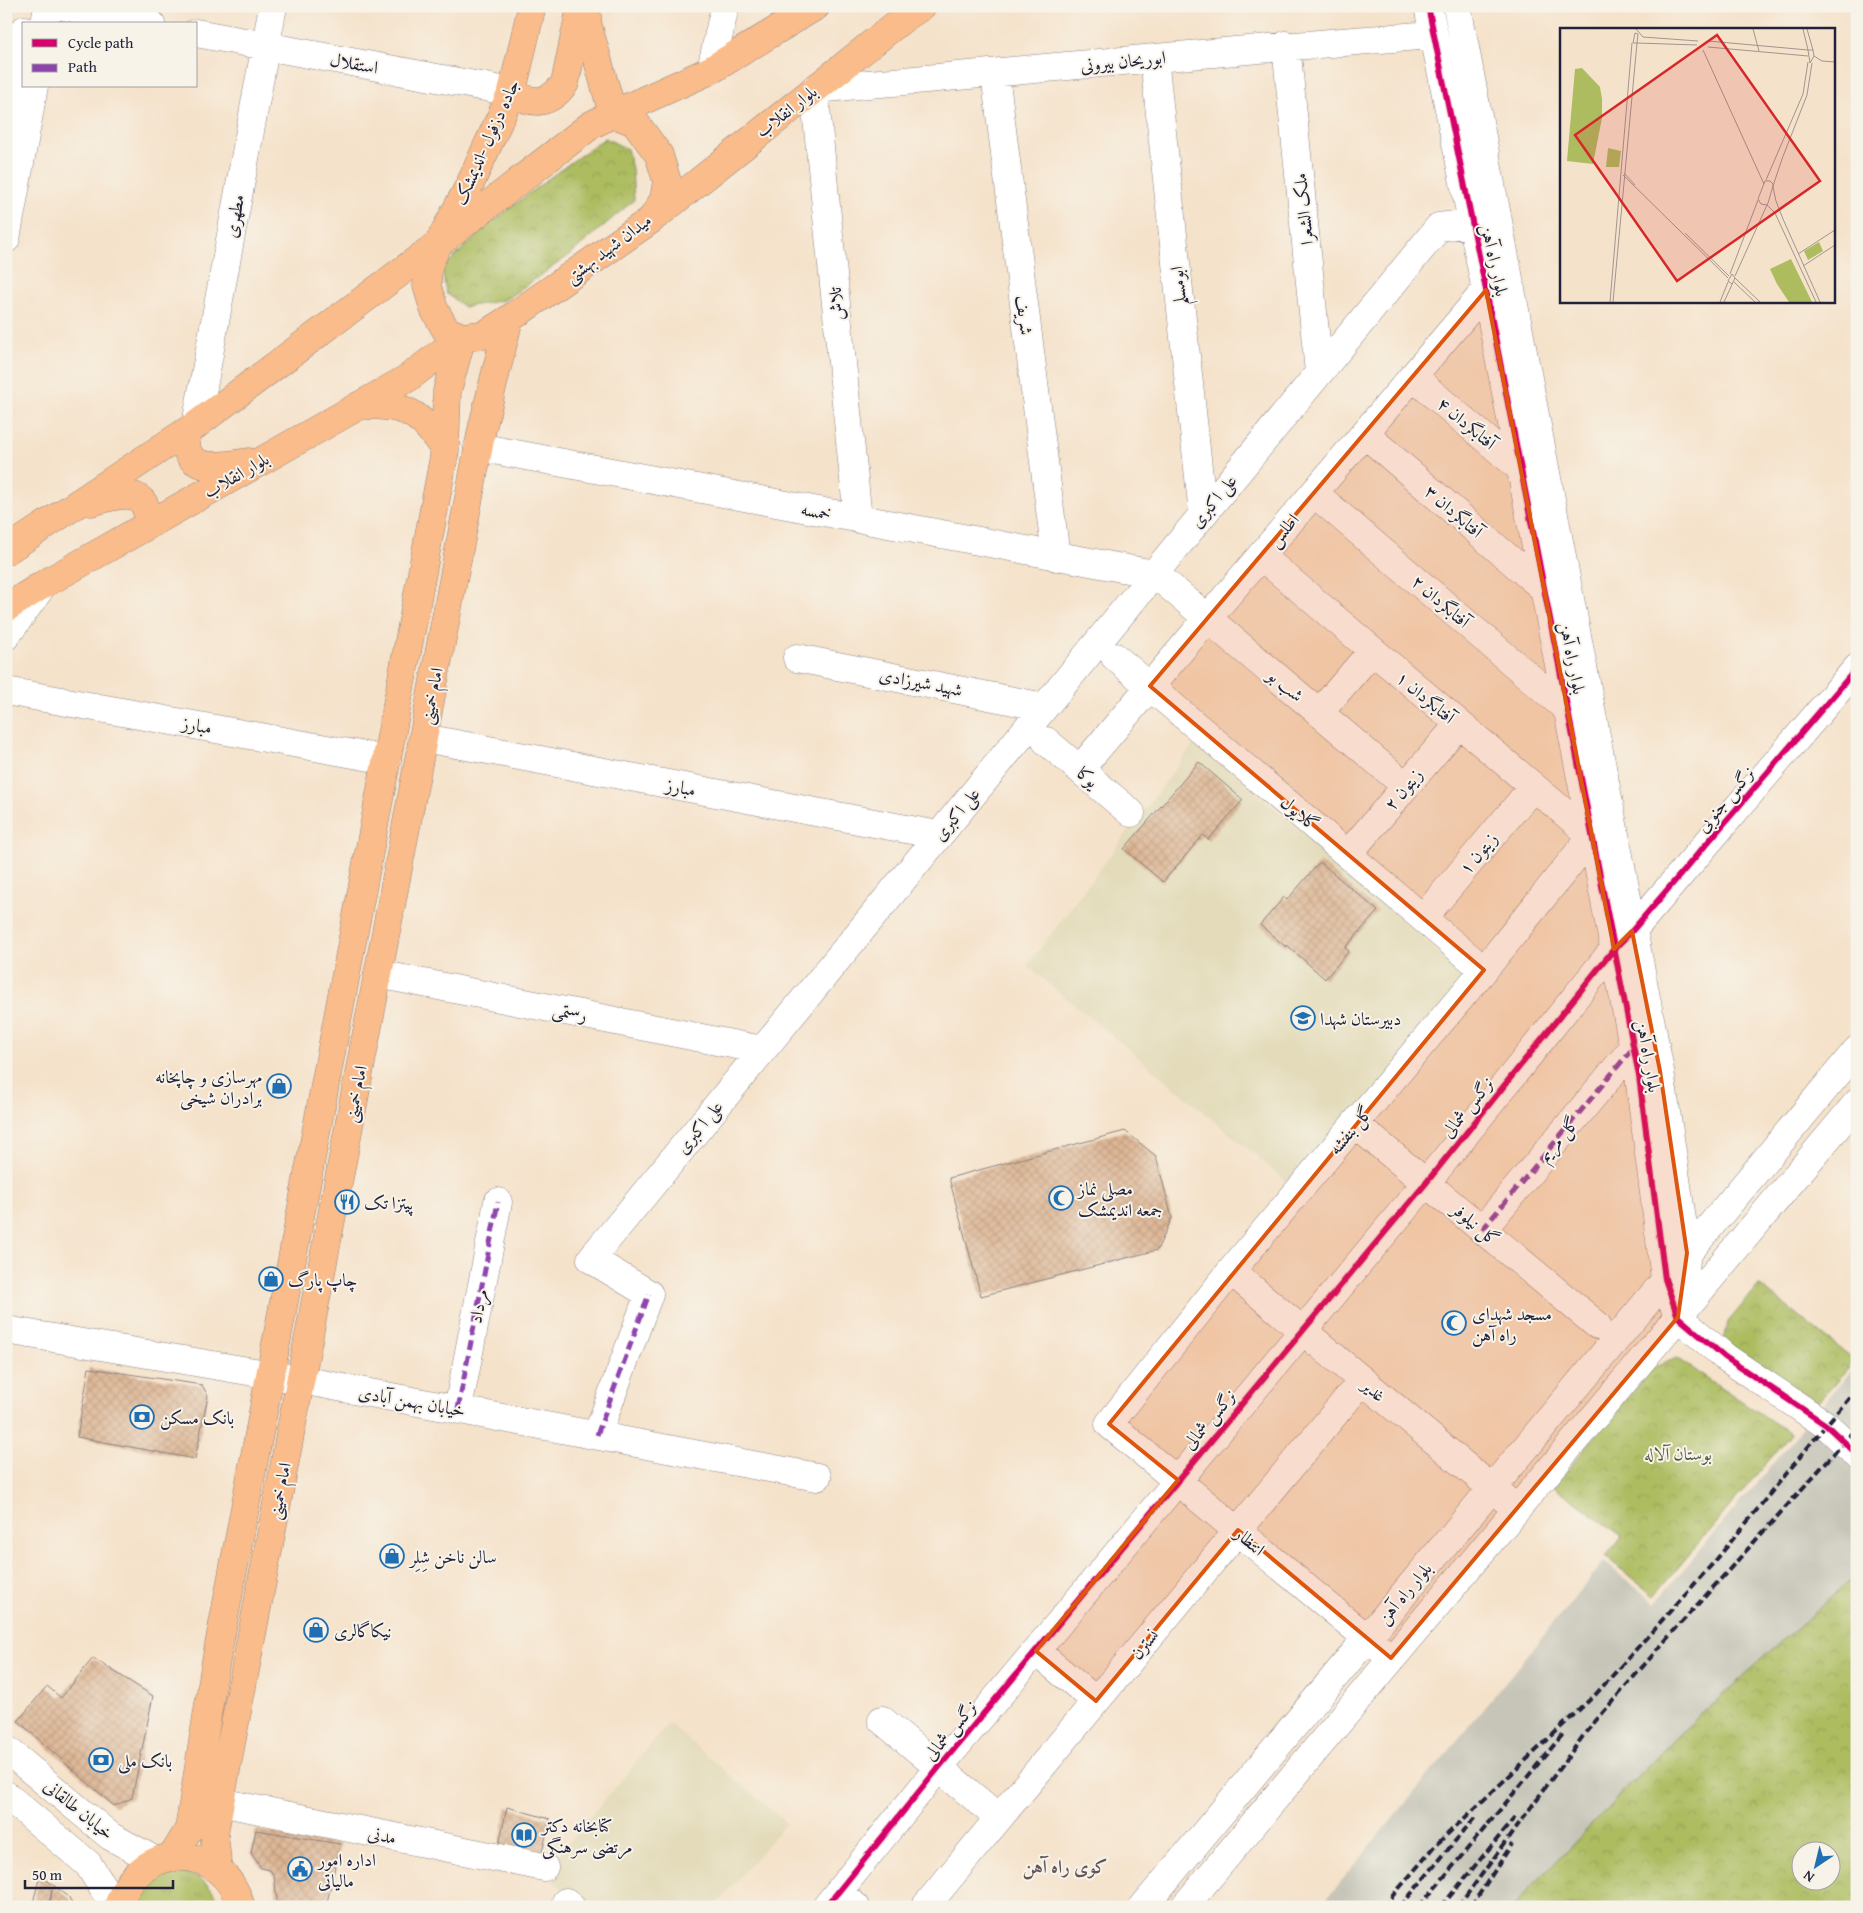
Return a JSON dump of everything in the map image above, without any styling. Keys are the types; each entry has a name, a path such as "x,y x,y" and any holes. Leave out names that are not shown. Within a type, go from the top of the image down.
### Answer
{"main road":[{"name":"جاده دزفول -اندیمشک","path":"438,244 470,184 512,92 532,6"},
{"path":"512,92 520,98 530,101 541,101 559,92 565,83 581,6"},
{"path":"586,6 588,26 613,114"},
{"path":"6,551 192,428 438,244 592,125 711,70 816,6"},
{"name":"بلوار انقلاب","path":"652,219 904,18 922,6"},
{"name":"میدان شهید بهشتی","path":"462,337 484,335 652,219 664,199 667,181 659,155 635,122 613,114"},
{"path":"438,244 428,266 427,286 434,309 446,330 462,337"},
{"name":"امام خمینی","path":"218,1870 214,1834 220,1802 478,447 509,319"},
{"name":"بلوار انقلاب","path":"6,608 44,584 408,378 462,337"},
{"name":"امام خمینی","path":"164,1859 189,1828 215,1666 446,451 447,391 462,337"},
{"path":"360,405 386,404 411,412 432,428 446,451"},
{"path":"192,428 186,440 187,448 198,462 206,466 215,467 262,460"},
{"path":"72,508 121,493 129,494 142,502 146,509 148,525"},
{"path":"117,1907 130,1881 142,1869 164,1859 188,1857 204,1861 230,1881 242,1907"}],"street":[{"path":"25,22 28,6"},
{"path":"45,22 48,6"},
{"path":"63,6 141,22"},
{"name":"مطهری","path":"192,428 273,6"},
{"path":"711,70 725,6"},
{"name":"بلوار راه آهن","path":"1428,6 1486,290 1592,836 1660,1071 1687,1253 1678,1317"},
{"name":"بلوار راه آهن","path":"1456,6 1623,940 1633,1048 1639,1076 1665,1279 1678,1317"},
{"name":"استقلال","path":"198,33 512,92"},
{"name":"ابوریحان بیرونی","path":"814,89 1286,46 1433,35"},
{"path":"6,127 22,41"},
{"name":"ملک الشعرا","path":"1286,46 1319,372"},
{"name":"ابومسلم","path":"1154,58 1203,514"},
{"name":"شریف","path":"994,74 1056,557"},
{"path":"6,239 34,88"},
{"name":"تلاش","path":"814,89 858,519"},
{"name":"علی اکبری","path":"596,1435 650,1294 591,1259 1044,706 1160,579 1203,514 1439,227 1472,223"},
{"name":"اطلس","path":"1080,769 1486,290"},
{"name":"آفتابگردان ۴","path":"1413,377 1521,469"},
{"name":"آفتابگردان ۳","path":"1364,434 1544,588"},
{"name":"خمسه","path":"478,447 1056,557 1160,579"},
{"name":"آفتابگردان ۲","path":"1314,493 1568,710"},
{"name":"آفتابگردان ۱","path":"1261,556 1592,836"},
{"name":"شب بو","path":"1160,579 1406,786"},
{"path":"6,636 44,584"},
{"path":"1319,713 1372,651"},
{"name":"گلایول","path":"1115,657 1484,970"},
{"name":"شهید شیرزادی","path":"797,658 1044,706"},
{"name":"نرگس جنوبی","path":"1623,940 1857,668"},
{"name":"مبارز","path":"6,690 387,760"},
{"name":"زیتون ۲","path":"1348,854 1459,724"},
{"name":"مبارز","path":"424,738 938,835"},
{"name":"یوکا","path":"1046,741 1130,813"},
{"name":"زیتون ۱","path":"1423,918 1534,787"},
{"name":"گل بنفشه","path":"1109,1424 1231,1272 1484,970 1592,836"},
{"name":"نرگس شمالی","path":"840,1902 939,1767 1426,1182 1623,940"},
{"name":"رستمی","path":"378,974 762,1050"},
{"name":"گل مریم","path":"1482,1230 1633,1048"},
{"name":"بلوار راه آهن","path":"1142,1907 1857,1050"},
{"name":"بلوار راه آهن","path":"1184,1907 1857,1103"},
{"name":"گل نیلوفر","path":"1355,1124 1597,1325"},
{"name":"مرداد","path":"458,1409 498,1202"},
{"name":"غدیر","path":"1231,1272 1516,1509"},
{"path":"1678,1317 1725,1357 1826,1424 1857,1454"},
{"name":"خیابان بهمن آبادی","path":"6,1330 300,1380 817,1477"},
{"name":"نسترن","path":"926,1907 1362,1381"},
{"name":"انتظار","path":"1109,1424 1391,1658"},
{"path":"1036,1651 1096,1701"},
{"path":"882,1720 999,1818"},
{"name":"خیابان طالقانی","path":"6,1749 110,1836 164,1859"},
{"name":"خیابان طالقانی","path":"6,1795 88,1864 117,1907"},
{"name":"مدنی","path":"220,1802 544,1868"},
{"path":"1197,1842 1221,1862"}],"highlighted area":[{"path":"1486,290 1614,949 1632,931 1660,1071 1687,1253 1678,1317 1391,1658 1238,1530 1096,1701 1036,1651 1178,1480 1109,1424 1484,970 1150,686"}],"shaded area":[{"path":"6,11 16,13 6,61"},
{"path":"1197,740 1470,980 1294,1188 1027,966"},
{"path":"1857,1364 1857,1907 1320,1907 1604,1562 1655,1603"},
{"path":"669,1723 786,1823 714,1907 585,1907 543,1873"}],"green space":[{"path":"605,138 627,149 632,169 634,200 568,256 505,300 464,307 446,293 442,269 460,251 520,200"},
{"path":"1759,1285 1855,1360 1817,1403 1724,1341 1728,1322"},
{"name":"بوستان آلاله","path":"1677,1358 1791,1434 1654,1596 1606,1557 1622,1536 1554,1486 1652,1368"},
{"path":"1857,1574 1857,1907 1514,1907 1677,1736"},
{"path":"183,1872 207,1884 214,1893 220,1907 134,1907 141,1888 158,1873"}],"building":[{"path":"1199,762 1243,800 1208,840 1203,835 1163,882 1124,849"},
{"path":"1320,862 1378,911 1345,948 1349,951 1325,979 1287,945 1286,947 1260,925 1284,897 1287,900"},
{"name":"مصلی نماز جمعه اندیمشک","path":"1125,1131 1156,1156 1172,1218 1157,1250 981,1296 949,1178"},
{"name":"بانک مسکن","path":"89,1368 202,1385 208,1396 195,1459 77,1437"},
{"name":"بانک ملی","path":"93,1658 153,1696 132,1798 114,1806 18,1721 47,1686 61,1698"},
{"name":"کتابخانه دکتر مرتضی سرهنگی","path":"507,1807 550,1819 540,1861 498,1850"},
{"name":"اداره امور مالیاتی","path":"256,1830 340,1844 326,1907 278,1907 274,1876 270,1870 261,1868 251,1853"},
{"path":"40,1875 69,1897 73,1907 50,1907 52,1890 48,1907 32,1907"}],"railway":[{"path":"1383,1907 1437,1844 1596,1694 1716,1560 1857,1389"},
{"path":"1458,1907 1586,1732 1671,1634 1857,1428"},
{"path":"1419,1907 1564,1733"},
{"path":"1400,1907 1477,1815"},
{"path":"1441,1907 1517,1815"},
{"path":"1471,1907 1512,1844"}],"marked path":[{"path":"1482,1230 1633,1048"},
{"path":"458,1409 498,1202"},
{"path":"597,1435 649,1294"}],"cycle path":[{"path":"1428,6 1486,290 1639,1076 1665,1279 1678,1317 1725,1357 1826,1425 1857,1454"},
{"path":"826,1907 939,1767 1426,1183 1614,949 1632,931 1857,668"}],"place":[{"name":"دبیرستان شهدا","path":"1303,1018"},
{"name":"مهرسازی و چاپخانه برادران شیخی","path":"279,1086"},
{"name":"مصلی نماز جمعه اندیمشک","path":"1061,1198"},
{"name":"پیتزا تک","path":"347,1202"},
{"name":"چاپ پارگ","path":"271,1279"},
{"name":"مسجد شهدای راه آهن","path":"1454,1323"},
{"name":"بانک مسکن","path":"142,1417"},
{"name":"سالن ناخن شِلِر","path":"392,1556"},
{"name":"نیکاگالری","path":"316,1630"},
{"name":"بانک ملی","path":"101,1760"},
{"name":"کتابخانه دکتر مرتضی سرهنگی","path":"524,1835"},
{"name":"اداره امور مالیاتی","path":"300,1869"}],"district":[{"name":"کوی راه آهن","path":"1065,1866"}]}
